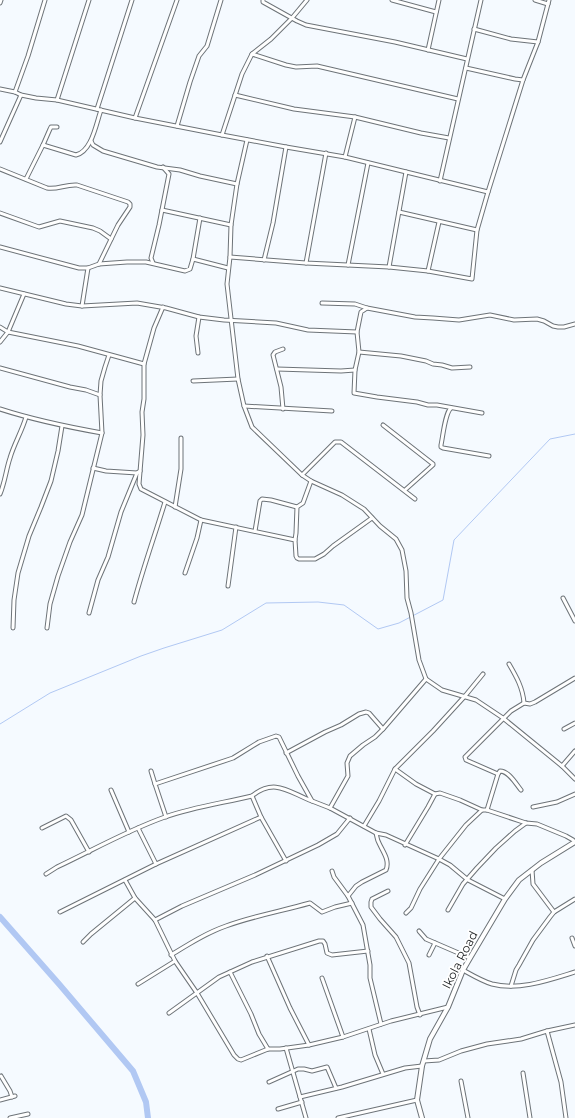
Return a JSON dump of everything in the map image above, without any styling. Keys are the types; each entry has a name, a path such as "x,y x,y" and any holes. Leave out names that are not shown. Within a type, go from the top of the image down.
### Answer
{"street":[{"path":"0,4 1,0"},
{"path":"15,92 45,0"},
{"path":"56,100 89,0"},
{"path":"97,109 132,0"},
{"path":"135,118 177,0"},
{"path":"177,126 199,56 207,46 220,0"},
{"path":"263,0 263,2 306,25 467,59"},
{"path":"222,135 242,74 252,54 271,40 307,0"},
{"path":"392,0 436,12"},
{"path":"428,50 439,0"},
{"path":"440,181 481,0"},
{"path":"230,257 306,263 389,267 472,279 477,230 523,82 538,42 549,2 535,0"},
{"path":"474,29 511,39 538,42"},
{"path":"252,54 286,65 296,67 317,66 458,99"},
{"path":"466,68 523,82"},
{"path":"0,89 15,92 21,95 56,100 135,118 345,157 488,192"},
{"path":"0,142 21,95"},
{"path":"236,95 294,109 355,117 421,133 449,138"},
{"path":"44,145 76,155 81,154 91,141 101,110"},
{"path":"345,157 355,117"},
{"path":"26,179 30,168 44,145 51,127 57,127"},
{"path":"247,140 237,184 231,225 227,284 238,379 244,406 252,428 302,475 310,481 342,494 364,509 380,526 396,539 402,550 406,570 407,598 414,627 419,660 426,679 442,690 476,700 503,718 562,766 575,779"},
{"path":"91,141 93,145 103,151 157,167 164,167 237,184"},
{"path":"264,260 273,223 286,147"},
{"path":"306,263 326,154"},
{"path":"348,265 368,162"},
{"path":"164,167 169,174"},
{"path":"0,169 51,189 71,184 77,185 128,202 130,207 118,225 99,264"},
{"path":"146,262 151,258 169,174 173,169"},
{"path":"389,267 406,172"},
{"path":"162,210 231,225"},
{"path":"399,212 477,230"},
{"path":"0,213 39,227 60,221 93,228 111,239"},
{"path":"0,248 79,268 88,268 99,264 146,262 185,271 190,268 193,259 200,218"},
{"path":"428,272 439,222"},
{"path":"151,258 154,264"},
{"path":"193,259 228,268"},
{"path":"82,306 88,268"},
{"path":"0,288 66,304 82,306 137,303 166,308 199,317 276,323 308,330 357,332"},
{"path":"0,342 8,332 24,294"},
{"path":"322,303 355,304 367,308 415,317 459,320 490,315 514,320 537,319 558,327 575,324"},
{"path":"162,308 154,328 144,364 144,399 142,412 144,435 139,472 141,489 201,520 295,540"},
{"path":"367,308 361,312 357,332 359,352 355,370 354,392 377,397 482,413"},
{"path":"198,353 196,336 199,317"},
{"path":"224,320 231,325"},
{"path":"0,328 8,332 78,346 144,364"},
{"path":"283,409 281,387 273,353 284,349"},
{"path":"359,352 401,356 452,368 470,367"},
{"path":"48,628 50,604 70,542 82,515 102,433 100,395 103,373 109,355"},
{"path":"0,368 100,395"},
{"path":"277,369 355,370"},
{"path":"193,381 238,379"},
{"path":"244,406 332,411"},
{"path":"451,408 448,410 441,445 442,447 489,456"},
{"path":"0,409 62,426 102,433"},
{"path":"0,494 10,458 22,431 26,417"},
{"path":"384,425 433,464 405,490"},
{"path":"13,628 14,600 18,573 29,536 50,481 58,451 62,426"},
{"path":"175,507 181,469 181,438"},
{"path":"302,475 335,442 338,441 415,499"},
{"path":"93,468 106,471 139,472"},
{"path":"89,613 94,593 108,557 121,512 139,472"},
{"path":"255,531 260,501 262,499 297,507 303,503 310,481"},
{"path":"134,602 166,502"},
{"path":"297,507 295,540 297,558 299,559 315,559 324,554 332,546 372,518"},
{"path":"185,573 197,538 201,520"},
{"path":"228,586 236,527"},
{"path":"563,598 575,621"},
{"path":"509,664 517,678 523,694 524,703"},
{"path":"364,826 379,801 395,769 433,731 483,674"},
{"path":"498,774 465,759 465,757 511,711 524,703 530,704 575,678"},
{"path":"330,808 348,776 346,763 348,760 363,745 375,737 383,729 426,679"},
{"path":"286,752 341,725 359,714 366,712 369,713 383,729"},
{"path":"564,729 575,723"},
{"path":"155,784 233,758 259,742 273,737 279,737 312,801"},
{"path":"562,766 575,752"},
{"path":"395,769 416,784 434,794 440,794 460,800 482,810 487,810 526,823 537,824 566,836 575,842"},
{"path":"151,771 166,817"},
{"path":"487,810 500,771 507,773 521,790"},
{"path":"46,874 57,867 129,832 166,817 252,796 261,790 280,787 300,797 330,808 376,833 386,835 405,845 439,859 450,865 468,880 504,899"},
{"path":"111,790 129,832"},
{"path":"405,845 428,807 434,794"},
{"path":"533,807 557,802 575,794"},
{"path":"252,796 286,861"},
{"path":"406,913 411,908 420,889 439,859 466,824 482,810"},
{"path":"42,828 66,816 71,820 89,852"},
{"path":"60,912 156,864 262,816"},
{"path":"154,920 182,906 286,861 318,845 337,834 350,818"},
{"path":"448,910 463,884 496,848 526,823"},
{"path":"138,828 156,864"},
{"path":"348,896 356,886 386,870 388,865 387,860 376,833"},
{"name":"Ikola Road","path":"422,1118 416,1100 423,1064 430,1039 448,1007 463,970 504,899 519,880 575,842"},
{"path":"532,870 533,884 554,912"},
{"path":"332,871 334,877 348,896 363,925 370,965 370,978 382,1024"},
{"path":"125,880 135,898 154,920 171,955 197,993 237,1059 241,1060 268,1049 309,1045 343,1037 391,1021 448,1007"},
{"path":"388,891 372,900 370,904 380,919 396,937 409,963 416,1007 420,1015"},
{"path":"83,942 135,898"},
{"path":"511,986 516,970 533,940 554,912 575,898"},
{"path":"171,955 200,938 226,926 253,918 310,903 322,912 352,903"},
{"path":"419,931 426,939 470,958"},
{"path":"572,938 575,946"},
{"path":"169,1013 219,977 267,956 319,941 323,941 327,953 332,955 368,951"},
{"path":"429,954 436,943"},
{"path":"267,956 290,1008 309,1045"},
{"path":"138,984 175,961"},
{"path":"463,970 489,983 511,986 529,984 575,972"},
{"path":"230,972 251,1014 259,1034 268,1049"},
{"path":"322,978 343,1037"},
{"path":"300,1097 439,1060 480,1046 522,1039 575,1025"},
{"path":"369,1029 375,1055 383,1074"},
{"path":"547,1032 561,1082 566,1118"},
{"path":"286,1048 306,1118"},
{"path":"269,1082 298,1069 312,1071 327,1067 336,1088"},
{"path":"523,1073 530,1118"},
{"path":"0,1100 13,1097 1,1076"},
{"path":"461,1081 468,1118"},
{"path":"338,1118 416,1100"},
{"path":"278,1109 302,1102"},
{"path":"10,1118 28,1114"}],"waterway":[{"path":"0,724 50,693 141,656 222,630 266,603 318,602 344,605 378,629 399,623 443,600 454,540 550,439 575,434"},
{"path":"0,917 133,1071 146,1102 148,1118"}]}
